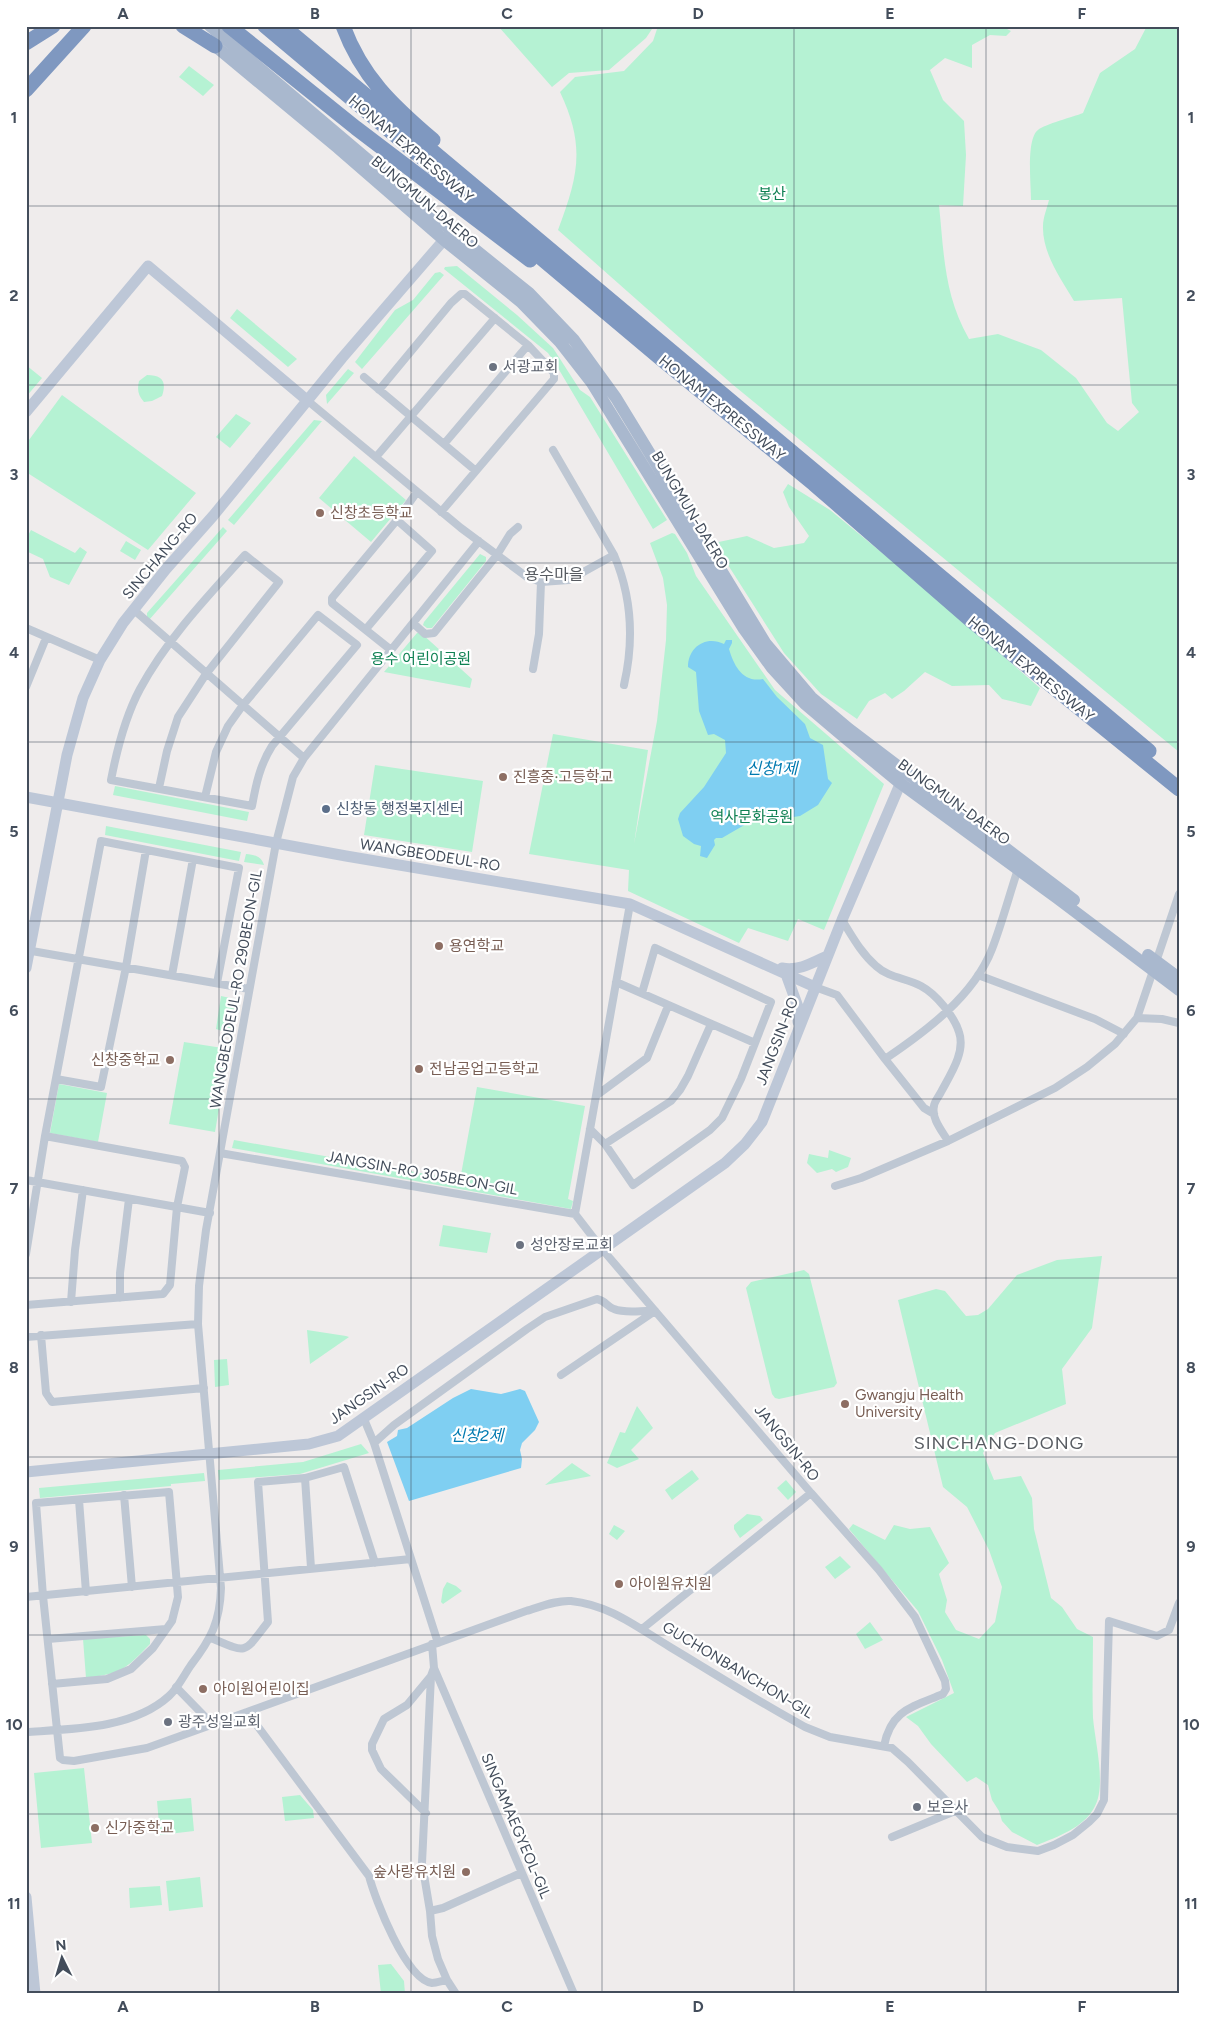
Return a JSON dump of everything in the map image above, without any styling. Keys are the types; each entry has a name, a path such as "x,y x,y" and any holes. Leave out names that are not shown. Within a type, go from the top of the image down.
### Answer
{"highway":[{"path":"26,44 53,26"},
{"path":"183,26 215,46"},
{"path":"230,26 356,128 552,277 595,303"},
{"name":"HONAM EXPRESSWAY","path":"266,26 595,303 814,484 973,622 1179,789"},
{"name":"HONAM EXPRESSWAY","path":"283,26 418,141 1179,776"},
{"path":"343,26 351,49 365,72 388,100 502,198 535,237"},
{"path":"26,90 83,28"}],"main road":[{"name":"BUNGMUN-DAERO","path":"192,26 338,148 448,236 529,293 574,340 616,398 766,644 811,697 849,729 906,771 1154,965 1179,990"},
{"name":"BUNGMUN-DAERO","path":"210,26 448,236 521,302 560,342 582,368 644,465 744,629 772,668 805,704 900,783 1154,965 1179,978"},
{"name":"SINCHANG-RO","path":"26,968 28,950 77,716 100,660 114,636 134,610 448,236"},
{"path":"26,412 148,266 308,401"},
{"name":"JANGSIN-RO","path":"26,1472 323,1441 338,1436 725,1163 745,1144 762,1122 827,956 906,771"},
{"name":"WANGBEODEUL-RO","path":"26,797 276,843 630,904 815,987"},
{"path":"773,968 793,970 827,956"},
{"path":"786,974 798,1007 799,1028"},
{"path":"26,1898 29,1965 35,1994"}],"street":[{"path":"379,390 451,303 459,295 465,294 528,345 553,371 554,379 441,512"},
{"path":"376,456 495,318"},
{"path":"444,444 528,345"},
{"path":"364,377 476,471"},
{"path":"308,401 441,512 520,573 541,582 569,580 614,555"},
{"path":"552,450 614,555 626,590 630,643 624,685"},
{"path":"391,650 332,603 332,598 397,520 417,492"},
{"path":"366,629 432,551 397,520"},
{"path":"414,623 425,634 434,633 497,555 510,534 518,527"},
{"name":"WANGBEODEUL-RO 290BEON-GIL","path":"211,1638 220,1601 220,1578 198,1324 199,1286 220,1153 276,843 293,776 304,758 479,541"},
{"path":"159,788 167,751 178,717 206,674 279,582 245,555 170,641 140,689 124,726 111,780 252,806 258,776 265,758 280,736 357,645 318,615 243,705 228,726 216,752 205,797"},
{"path":"533,669 539,634 541,582"},
{"path":"134,610 304,758"},
{"path":"26,628 100,660"},
{"path":"26,687 46,638"},
{"path":"26,1254 45,1136 101,841 239,868 217,984"},
{"path":"56,1079 101,1087 126,967 146,850"},
{"path":"172,975 193,859"},
{"path":"885,1059 948,1012 978,976 992,950 1018,869"},
{"path":"836,1186 861,1178 948,1141 1072,1078 1124,1034 1137,1018 1179,894"},
{"path":"602,1249 575,1214 630,904"},
{"path":"842,920 862,953 877,967 893,977 920,986 937,998 946,1007 959,1031 961,1045 956,1062 934,1106 934,1114 948,1141"},
{"path":"590,1129 605,1144 632,1185 710,1130 722,1118 741,1079 771,1002 655,948 642,993"},
{"path":"28,950 250,989"},
{"path":"978,976 1095,1019 1124,1034"},
{"path":"616,982 755,1043"},
{"path":"815,987 837,995 924,1108 934,1114"},
{"path":"597,1095 647,1058 668,1006"},
{"path":"1137,1018 1162,1019 1179,1024"},
{"path":"605,1144 671,1101 684,1083 711,1024"},
{"path":"26,1305 163,1294 170,1285 177,1207 185,1166 182,1161 45,1136"},
{"name":"JANGSIN-RO 305BEON-GIL","path":"220,1153 575,1214"},
{"path":"26,1180 210,1213"},
{"path":"71,1302 75,1250 83,1190"},
{"path":"120,1298 120,1273 129,1199"},
{"name":"JANGSIN-RO","path":"602,1249 811,1493 642,1629"},
{"path":"374,1443 394,1425 503,1345 545,1318 596,1299 604,1301 612,1309 655,1311"},
{"path":"561,1375 655,1311"},
{"path":"26,1337 198,1324"},
{"path":"41,1335 46,1394 52,1402 204,1388"},
{"name":"SINGAMAEGYEOL-GIL","path":"364,1419 374,1443 435,1644 422,1863 432,1936 438,1959 447,1980 456,1994"},
{"path":"26,1732 117,1722 154,1707 170,1696 211,1638 239,1650 249,1647 268,1622 258,1482 305,1478 344,1467 375,1563"},
{"path":"305,1478 311,1568"},
{"path":"52,1684 107,1679 131,1669 152,1648 166,1629 175,1611 178,1583 169,1492 36,1503 56,1730 60,1758 68,1761 147,1748 435,1644"},
{"path":"811,1493 879,1570 916,1616 946,1681 946,1689 943,1694 904,1711 893,1720 884,1746"},
{"path":"124,1495 132,1588"},
{"path":"79,1500 86,1592"},
{"path":"26,1597 410,1559"},
{"name":"GUCHONBANCHON-GIL","path":"435,1644 550,1603 568,1601 584,1603 608,1610 805,1727 830,1737 884,1746 898,1752 982,1837 1007,1847 1038,1851 1072,1835 1098,1814 1104,1800 1109,1620 1157,1636 1170,1630 1179,1603"},
{"path":"48,1639 166,1629"},
{"path":"426,1813 382,1769 372,1750 372,1744 384,1720 406,1705 432,1672"},
{"name":"SINGAMAEGYEOL-GIL","path":"432,1672 574,1994"},
{"path":"176,1687 213,1725"},
{"path":"247,1712 369,1876 390,1933 411,1967 420,1977 432,1983 447,1980"},
{"path":"892,1837 955,1811"},
{"path":"430,1911 443,1908 521,1873"}],"green space":[{"path":"498,26 654,26 646,38 609,70 569,73 552,87"},
{"name":"봉산","path":"658,26 1001,26 1011,31 1006,36 990,35 972,45 972,68 945,58 930,70 943,100 964,121 966,155 963,206 939,205 946,274 954,306 969,339 998,334 1041,350 1076,378 1107,423 1118,431 1139,412 1132,403 1122,298 1074,301 1058,275 1049,256 1044,236 1043,226 1049,200 1031,200 1030,162 1032,142 1038,130 1083,113 1100,73 1135,49 1147,26 1179,26 1179,752 732,384 558,230 570,193 576,161 573,129 560,92 575,77 624,71 653,41"},
{"path":"189,66 214,85 203,96 179,77"},
{"path":"457,266 517,315 553,348 580,390 590,397 667,520 653,529 548,353 444,269 445,267"},
{"path":"440,272 444,275 362,369 355,362 395,310 413,300 435,273"},
{"path":"237,309 297,359 288,367 230,318"},
{"path":"26,365 42,378 26,397"},
{"path":"348,369 354,373 327,404 326,395"},
{"path":"147,375 160,378 164,386 162,396 152,401 144,402 139,395 138,384"},
{"path":"62,395 196,493 148,550 26,472 26,444"},
{"path":"236,414 251,423 230,448 216,437"},
{"path":"314,420 322,421 234,525 228,520"},
{"path":"354,456 406,500 371,542 319,498"},
{"path":"788,484 830,510 926,589 1040,688 1031,706 1002,699 989,685 952,686 925,672 892,699 885,693 869,701 857,719 821,694 784,653 714,543 747,536 774,548 804,543 809,536 789,507 783,492"},
{"path":"223,527 227,531 149,620 147,613"},
{"path":"31,530 75,553 80,547 87,552 69,585 50,577 43,559 26,551 26,539"},
{"name":"역사문화공원","path":"672,533 675,534 687,553 696,576 775,690 884,784 824,930 798,919 788,941 748,928 739,943 628,891 629,870 529,854 553,734 648,750 634,844 657,721 666,640 667,605 663,578 650,543"},
{"path":"126,541 141,550 135,560 120,551"},
{"path":"480,554 486,557 486,561 432,628 427,628 423,625 424,622"},
{"name":"용수 어린이공원","path":"417,633 421,633 472,679 470,688 384,672"},
{"path":"375,765 483,781 472,852 364,835"},
{"path":"115,786 249,812 247,821 113,795"},
{"path":"106,826 241,852 239,861 105,835"},
{"path":"246,854 257,856 264,865 244,862"},
{"path":"221,996 240,1000 232,1034 216,1029"},
{"path":"184,1042 229,1049 215,1132 169,1124"},
{"path":"59,1084 107,1093 98,1142 50,1133"},
{"path":"477,1087 585,1106 568,1199 573,1201 571,1209 232,1148 234,1140 460,1180"},
{"path":"829,1150 851,1158 848,1167 836,1172 832,1169 817,1173 807,1163 809,1154 828,1158"},
{"path":"443,1225 491,1233 487,1253 439,1246"},
{"path":"1102,1256 1092,1328 1062,1369 1066,1404 995,1433 983,1453 994,1480 1021,1476 1032,1498 1034,1529 1051,1598 1062,1607 1077,1629 1093,1637 1093,1718 1100,1777 1098,1799 1094,1808 1083,1821 1061,1835 1037,1845 1012,1832 1002,1821 999,1811 992,1800 988,1785 976,1777 967,1782 931,1744 918,1726 906,1717 954,1693 942,1660 918,1611 849,1529 853,1524 885,1540 894,1525 910,1529 930,1527 949,1563 939,1574 947,1600 945,1612 956,1630 979,1639 995,1622 1002,1587 989,1550 967,1507 943,1487 898,1300 936,1289 945,1291 966,1316 978,1315 988,1309 1017,1275 1057,1260"},
{"path":"804,1270 809,1274 837,1383 834,1387 779,1399 775,1398 772,1394 746,1288 751,1282"},
{"path":"307,1330 346,1336 349,1337 310,1364"},
{"path":"227,1359 229,1385 215,1387 214,1360"},
{"path":"637,1406 653,1428 631,1450 639,1459 617,1468 607,1463 620,1432 625,1433"},
{"path":"361,1444 369,1453 300,1474 219,1480 218,1470 303,1462"},
{"path":"572,1463 591,1476 545,1485"},
{"path":"692,1470 699,1479 672,1500 665,1490"},
{"path":"204,1473 205,1481 40,1498 39,1488"},
{"path":"786,1480 796,1492 788,1500 777,1488"},
{"path":"747,1514 760,1516 763,1520 740,1538 734,1529 734,1525"},
{"path":"614,1525 625,1531 617,1540 609,1534"},
{"path":"840,1556 851,1567 835,1579 825,1567"},
{"path":"447,1582 462,1591 443,1604 441,1602 443,1589"},
{"path":"870,1622 883,1640 865,1649 856,1634"},
{"path":"146,1635 150,1639 150,1644 135,1660 115,1672 86,1678 83,1639"},
{"path":"84,1768 92,1843 41,1848 34,1773"},
{"path":"300,1795 313,1810 314,1818 285,1821 282,1797"},
{"path":"191,1798 194,1831 160,1835 157,1801"},
{"path":"200,1877 203,1907 169,1911 166,1881"},
{"path":"160,1886 162,1905 130,1908 129,1888"},
{"path":"391,1964 404,1981 405,1994 381,1994 378,1965"}],"water":[{"name":"신창1제","path":"726,640 732,640 729,649 740,672 756,680 763,679 777,697 805,724 810,738 823,745 828,779 832,783 818,805 800,816 768,821 753,820 722,838 716,838 714,840 715,845 707,858 700,856 701,846 694,844 683,836 678,819 680,813 704,787 726,753 725,740 714,734 708,735 699,711 696,672 688,667 691,654 699,645 711,641 724,644"},
{"name":"신창2제","path":"471,1389 501,1394 520,1389 525,1391 539,1422 535,1430 522,1443 520,1450 521,1468 409,1501 387,1442 397,1436 398,1430 407,1428 453,1398"}],"place":[{"name":"서광교회","path":"493,367"},
{"name":"신창초등학교","path":"320,513"},
{"name":"진흥중·고등학교","path":"503,777"},
{"name":"신창동 행정복지센터","path":"326,809"},
{"name":"용연학교","path":"439,946"},
{"name":"신창중학교","path":"170,1060"},
{"name":"전남공업고등학교","path":"419,1069"},
{"name":"성안장로교회","path":"520,1245"},
{"name":"Gwangju Health University","path":"845,1404"},
{"name":"아이원유치원","path":"619,1584"},
{"name":"아이원어린이집","path":"203,1689"},
{"name":"광주성일교회","path":"168,1722"},
{"name":"보은사","path":"917,1807"},
{"name":"신가중학교","path":"95,1828"},
{"name":"숲사랑유치원","path":"466,1872"}],"district":[{"name":"용수마을","path":"554,574"},
{"name":"SINCHANG-DONG","path":"999,1443"}]}
